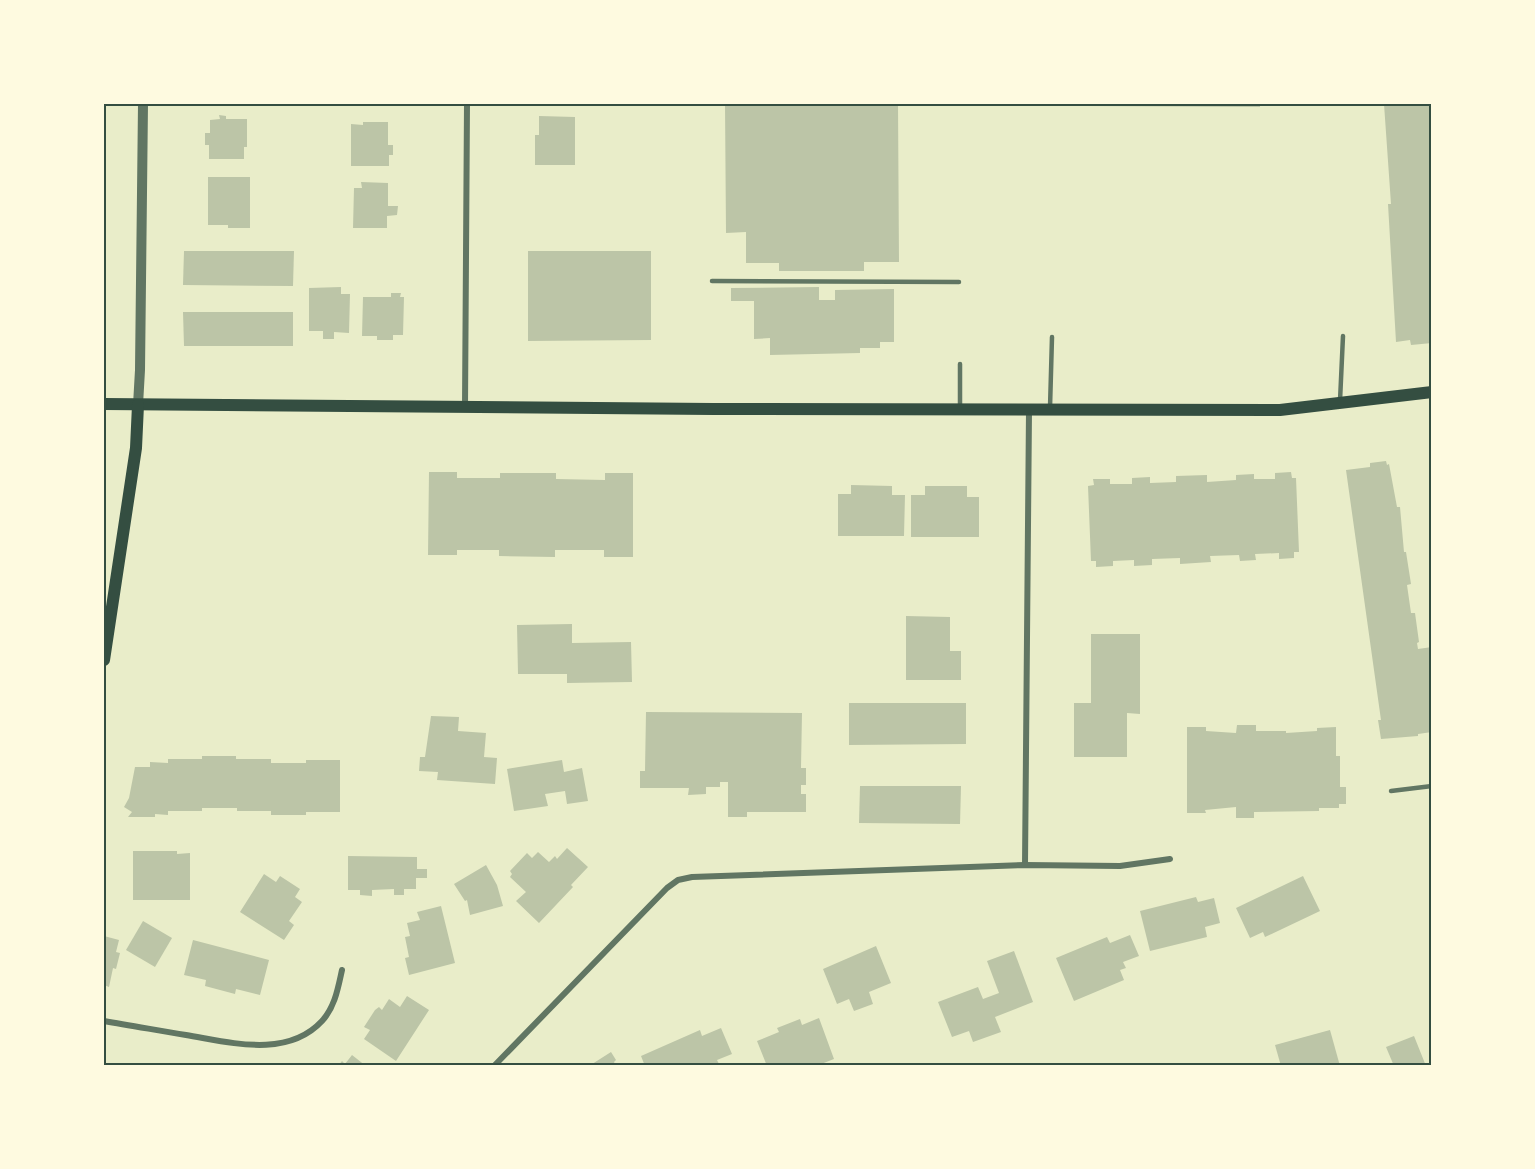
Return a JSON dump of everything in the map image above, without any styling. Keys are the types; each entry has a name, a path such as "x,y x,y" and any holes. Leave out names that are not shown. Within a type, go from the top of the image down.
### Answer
{"main road":[{"path":"104,404 1029,411 1280,410 1431,392"},
{"path":"104,660 136,448 138,405"}],"street":[{"path":"138,405 143,104"},
{"path":"465,407 467,104"},
{"path":"1025,865 1029,411"},
{"path":"494,1065 667,888 678,880 692,877 1025,865 1120,866 1170,859"},
{"path":"104,1021 247,1044 270,1044 285,1041 312,1030 323,1020 331,1008 342,970"}],"lane":[{"path":"712,281 959,282"},
{"path":"1340,404 1343,336"},
{"path":"1050,410 1052,337"},
{"path":"960,364 960,410"},
{"path":"1391,791 1431,786"}],"building":[{"path":"725,104 898,104 899,262 864,262 864,271 779,271 779,263 746,263 746,232 726,233"},
{"path":"1087,104 1260,104 1260,107 1087,106"},
{"path":"1384,104 1432,104 1432,343 1411,345 1410,340 1396,342 1388,204 1391,204"},
{"path":"219,115 226,116 226,119 247,119 247,147 244,147 244,159 209,159 209,145 205,145 205,133 210,133 210,120 220,119"},
{"path":"539,116 575,117 575,165 535,165 535,135 539,135"},
{"path":"363,122 388,122 388,145 393,145 393,155 389,155 389,166 351,166 351,124 363,125"},
{"path":"208,177 250,177 250,228 208,225"},
{"path":"361,182 388,183 388,206 398,206 397,215 387,216 387,228 353,228 354,188 362,188"},
{"path":"184,251 294,251 293,286 183,285"},
{"path":"528,251 651,251 651,340 528,341"},
{"path":"341,287 341,294 350,294 349,333 334,332 334,339 323,339 323,331 309,331 309,288"},
{"path":"819,287 819,300 835,300 835,290 894,289 894,342 880,342 880,348 860,348 860,353 770,355 770,338 754,339 754,301 731,301 731,288"},
{"path":"391,293 401,293 400,297 404,297 403,335 393,335 393,340 377,340 377,336 362,336 363,297 391,297"},
{"path":"183,312 293,312 293,346 184,346"},
{"path":"1386,461 1387,465 1389,464 1397,507 1400,507 1404,552 1406,552 1411,584 1407,585 1411,613 1415,613 1418,649 1432,647 1432,732 1418,734 1418,736 1381,739 1378,720 1381,720 1346,470 1370,467 1370,463"},
{"path":"429,472 457,472 457,478 500,478 500,473 556,473 556,479 605,480 605,473 633,473 633,557 604,557 604,550 555,550 555,557 499,556 499,550 457,550 457,555 428,555"},
{"path":"1291,472 1292,478 1296,478 1299,552 1294,552 1294,558 1279,559 1279,553 1255,554 1256,560 1240,561 1239,555 1210,556 1211,562 1180,564 1180,558 1152,559 1152,565 1134,566 1134,560 1113,561 1113,566 1096,567 1096,561 1091,561 1088,486 1094,485 1093,479 1110,479 1110,484 1132,484 1132,478 1150,477 1150,483 1176,482 1176,476 1207,475 1207,482 1236,480 1236,475 1254,474 1254,479 1275,479 1275,473"},
{"path":"851,485 892,486 892,495 905,495 904,536 838,536 838,494 851,494"},
{"path":"925,486 967,486 967,497 979,497 979,537 911,537 911,495 925,495"},
{"path":"906,616 950,617 950,651 961,651 961,680 906,680"},
{"path":"572,624 572,643 631,642 632,682 567,683 567,674 518,674 517,625"},
{"path":"1091,634 1140,634 1140,714 1127,713 1127,757 1074,757 1074,703 1091,703"},
{"path":"849,703 966,703 966,744 849,745"},
{"path":"646,712 802,713 801,768 806,768 806,785 801,785 801,794 806,794 806,812 747,812 747,817 728,817 728,782 720,782 720,787 706,787 706,794 688,795 689,788 640,788 640,771 645,771"},
{"path":"431,716 459,717 458,731 486,733 484,757 497,758 495,784 437,780 438,772 419,771 420,757 425,757"},
{"path":"1237,725 1256,725 1256,731 1286,731 1286,733 1336,727 1336,756 1340,756 1340,787 1346,787 1346,804 1339,804 1339,808 1319,808 1319,811 1254,812 1254,818 1236,818 1236,807 1205,810 1206,813 1187,813 1187,727 1206,727 1206,731 1236,733"},
{"path":"202,756 271,759 271,763 340,760 340,812 271,815 271,811 202,808 202,811 168,811 168,815 155,814 155,817 128,817 132,812 124,807 129,798 135,767 150,767 150,762 168,763 168,759 202,759"},
{"path":"562,760 564,772 582,768 588,801 567,804 565,791 545,794 548,806 514,811 507,769"},
{"path":"860,786 961,786 960,824 859,823"},
{"path":"567,848 588,867 571,885 573,887 539,923 516,901 526,892 510,877 512,874 510,871 527,853 532,858 538,852 549,862 555,856 557,859"},
{"path":"133,851 190,853 190,900 133,900"},
{"path":"348,856 417,857 417,869 427,869 427,878 416,878 416,889 404,889 404,895 394,895 394,889 372,890 372,896 360,895 360,890 348,890"},
{"path":"486,865 497,885 503,906 470,915 467,900 465,901 454,884"},
{"path":"264,874 276,882 280,876 300,889 295,897 302,902 289,921 294,925 284,940 240,912"},
{"path":"1303,876 1320,911 1265,937 1263,932 1250,938 1236,908"},
{"path":"1196,897 1198,902 1214,898 1220,923 1205,927 1207,937 1150,951 1140,911"},
{"path":"441,906 455,963 409,975 405,958 409,957 405,937 410,936 407,923 420,920 417,912"},
{"path":"143,921 172,938 155,967 126,950"},
{"path":"1130,935 1139,956 1123,962 1126,968 1120,970 1124,980 1074,1001 1056,958 1107,937 1110,943"},
{"path":"104,936 119,940 116,952 120,953 116,969 113,968 109,987 104,985"},
{"path":"193,940 269,960 260,995 236,989 235,994 205,986 206,980 184,975"},
{"path":"876,946 891,983 869,992 873,1004 854,1011 849,999 837,1004 823,969"},
{"path":"1014,951 1033,1002 995,1017 1001,1032 973,1042 969,1031 952,1037 938,1002 978,987 983,999 999,993 987,961"},
{"path":"407,996 429,1010 396,1061 364,1039 370,1030 364,1027 375,1010 379,1007 382,1010 389,999 400,1007"},
{"path":"819,1018 834,1059 816,1066 767,1066 757,1041 779,1032 777,1028 800,1019 802,1025"},
{"path":"721,1028 732,1054 717,1060 719,1064 716,1066 645,1066 641,1056 700,1030 702,1036"},
{"path":"1330,1030 1340,1066 1281,1066 1275,1045"},
{"path":"1414,1036 1426,1066 1394,1066 1386,1047"},
{"path":"611,1052 616,1060 614,1062 616,1066 589,1066"},
{"path":"352,1055 366,1066 338,1066 342,1061 345,1064"}]}
